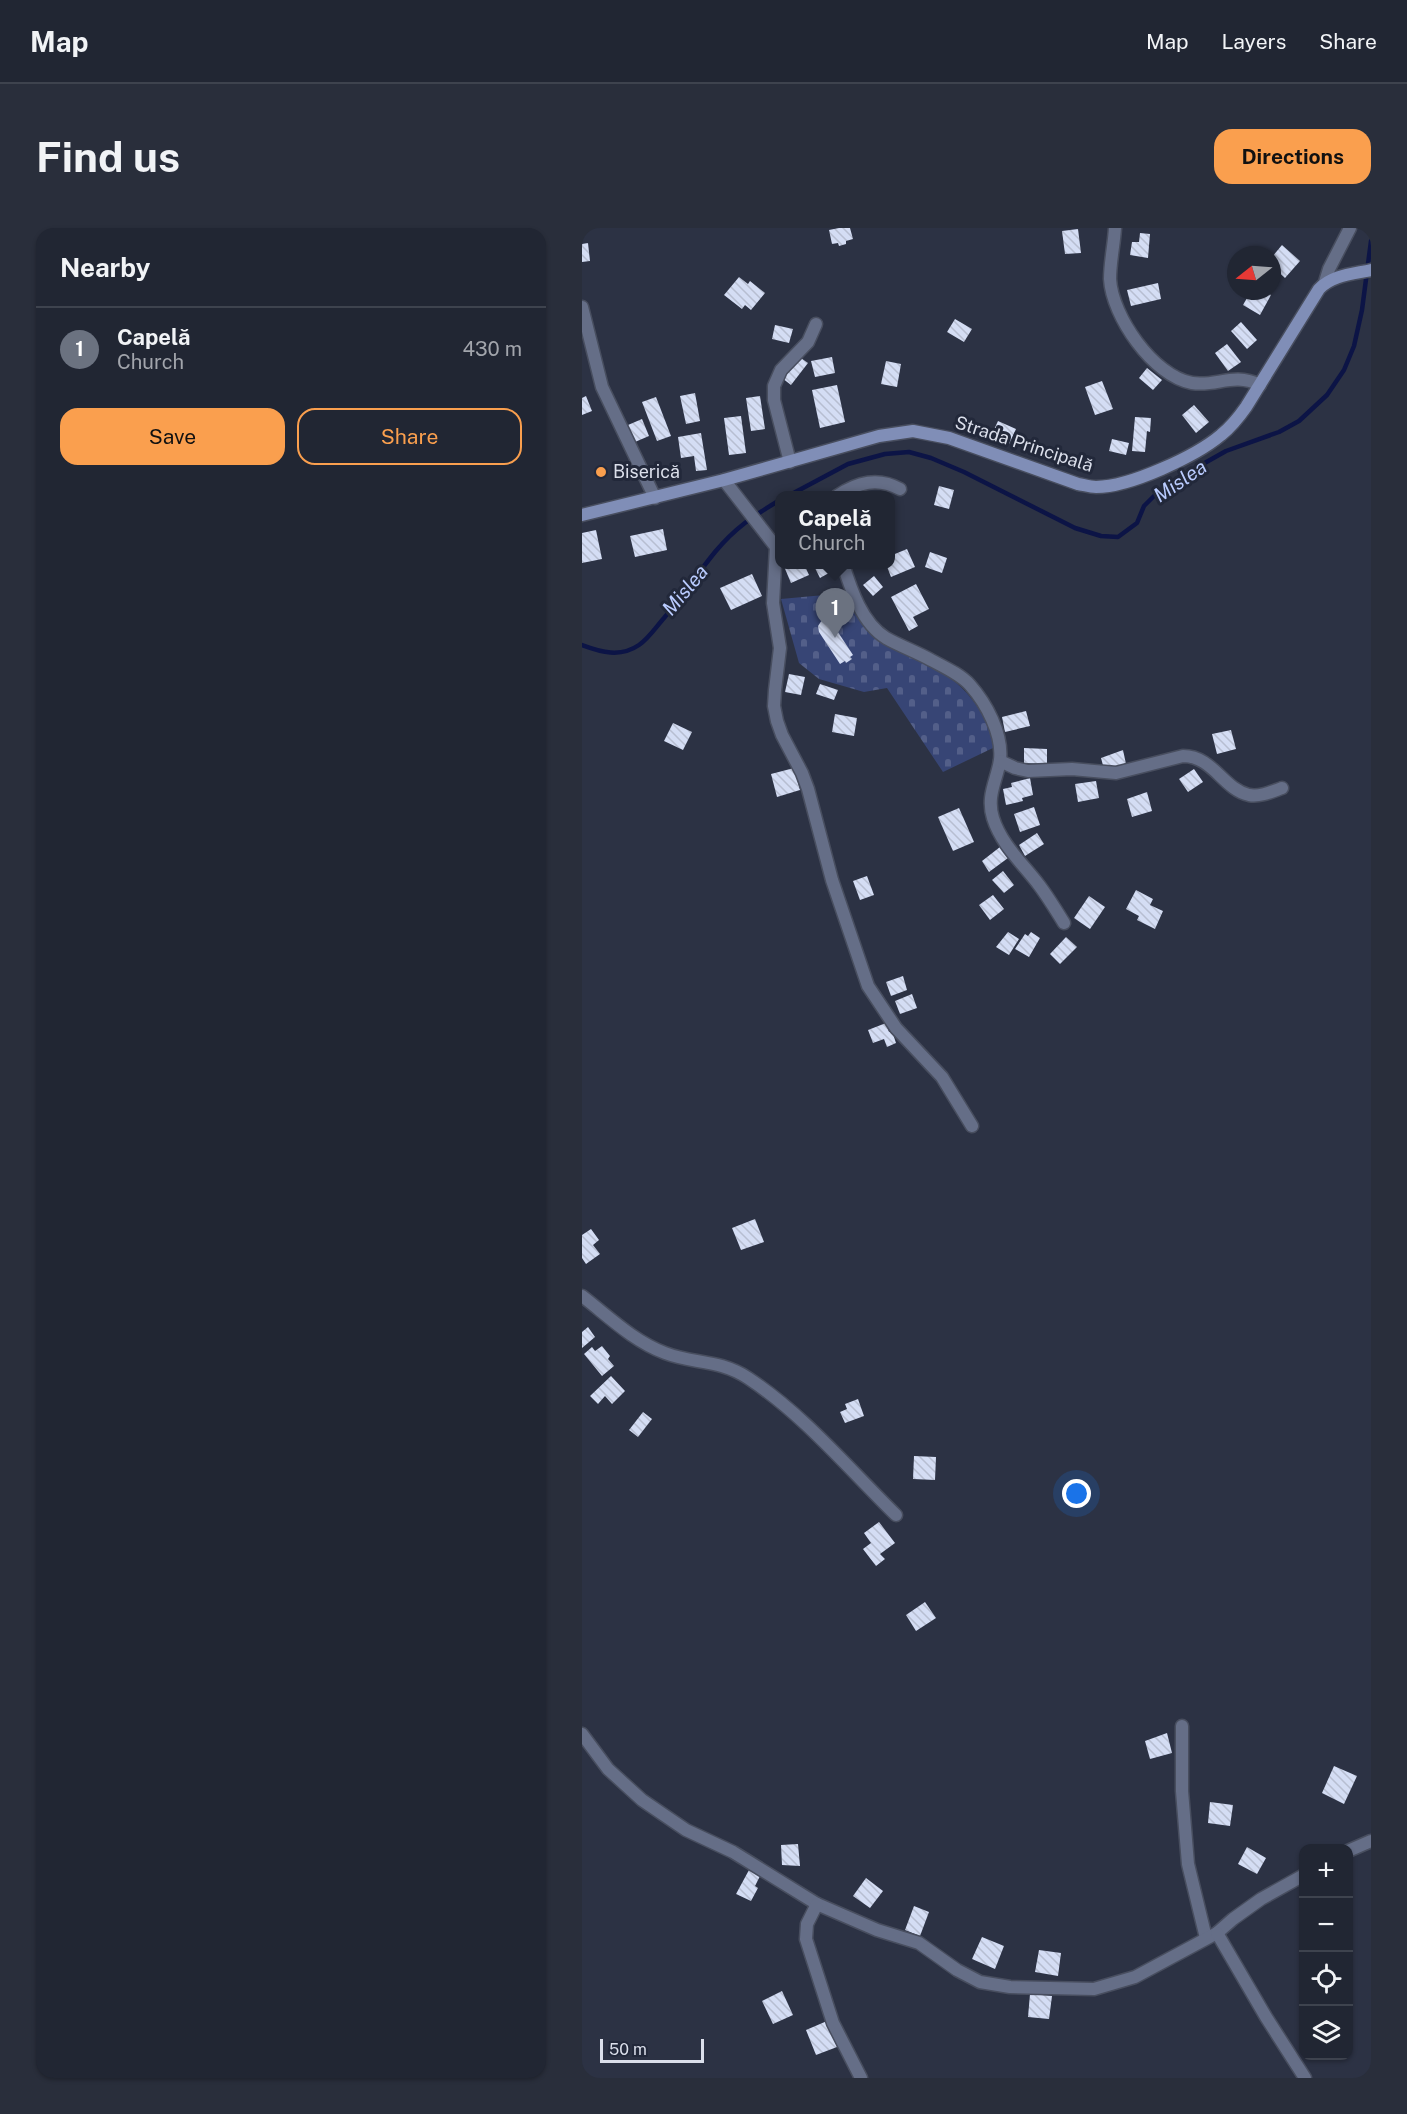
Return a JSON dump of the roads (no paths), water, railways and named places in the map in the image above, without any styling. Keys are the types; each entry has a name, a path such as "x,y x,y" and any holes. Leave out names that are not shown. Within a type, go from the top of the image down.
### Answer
{"main road":[{"path":"1325,282 1371,270"},
{"name":"Strada Principală","path":"582,515 724,480 879,436 913,431 949,438 1078,484 1096,487 1129,481 1176,462 1221,435 1240,415 1300,316 1325,282"}],"street":[{"path":"1114,228 1110,279 1114,303 1144,351 1178,379 1202,384 1239,378 1260,385"},
{"path":"1325,282 1329,268 1350,228"},
{"path":"582,307 602,387 655,498"},
{"path":"790,462 774,400 774,386 781,370 808,342 816,324"},
{"path":"724,480 775,544 773,603 780,648 774,706 779,728 808,789 832,880 868,986 896,1028 942,1077 972,1126"},
{"path":"845,491 860,484 876,481 888,482 900,489"},
{"path":"845,569 857,600 874,629 886,638 948,669 968,683 984,704 1000,749 1000,761 991,789 990,803 997,827 1020,862 1052,902 1064,924"},
{"path":"1000,761 1028,771 1072,769 1116,773 1191,756 1210,765 1247,795 1262,795 1282,788"},
{"path":"582,1296 638,1340 653,1348 668,1354 709,1362 747,1377 783,1405 825,1443 896,1515"},
{"path":"1182,1726 1182,1791 1188,1864 1212,1936 1305,2078"},
{"path":"582,1734 608,1769 642,1800 686,1830 733,1852 817,1904 877,1930 919,1943 957,1970 981,1982 1010,1987 1094,1989 1135,1977 1212,1936 1261,1899 1299,1878"},
{"path":"1353,1849 1371,1840"},
{"path":"817,1904 807,1924 806,1940 833,2023 861,2078"}],"waterway":[{"name":"Mislea","path":"797,491 848,464 885,454 909,452 931,458 964,472 1075,528 1101,536 1118,537 1137,523 1144,506 1157,493 1178,478 1226,451 1279,432 1299,421 1327,395 1344,370 1354,346 1362,310 1371,241"},
{"name":"Mislea","path":"582,645 603,652 618,653 639,645 664,618 722,544 745,523 775,503"}],"place":[{"name":"Biserică","path":"601,472"},
{"name":"Capelă","path":"835,638"}]}
